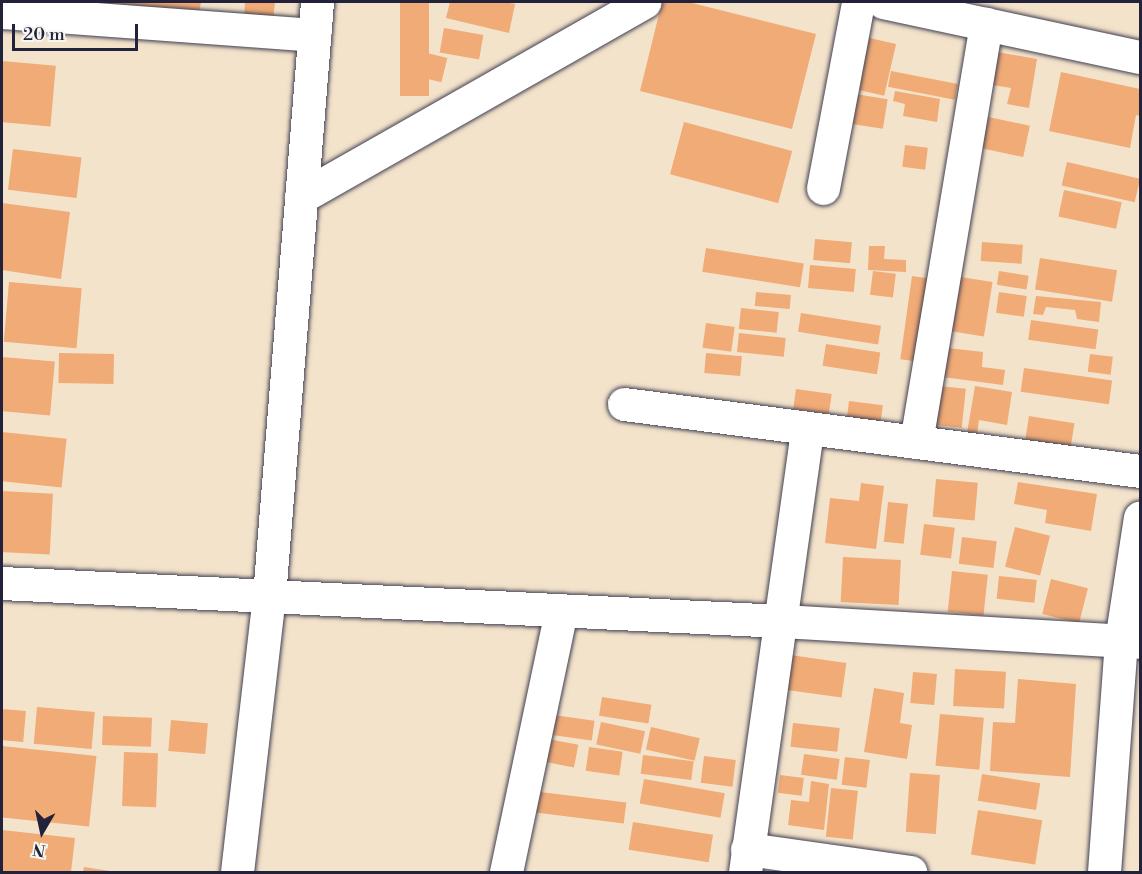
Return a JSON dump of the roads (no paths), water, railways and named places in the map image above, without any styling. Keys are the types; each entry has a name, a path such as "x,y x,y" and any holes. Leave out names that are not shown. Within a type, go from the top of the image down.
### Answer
{"street":[{"path":"237,873 269,596 317,2"},
{"path":"301,197 644,2"},
{"path":"823,188 858,2"},
{"path":"883,2 1140,57"},
{"path":"2,12 314,35"},
{"path":"916,442 987,24"},
{"path":"624,404 1140,471"},
{"path":"807,429 746,861 910,873"},
{"path":"1104,873 1131,642 1140,517"},
{"path":"2,583 781,621 1131,642"},
{"path":"506,873 561,612"}]}
